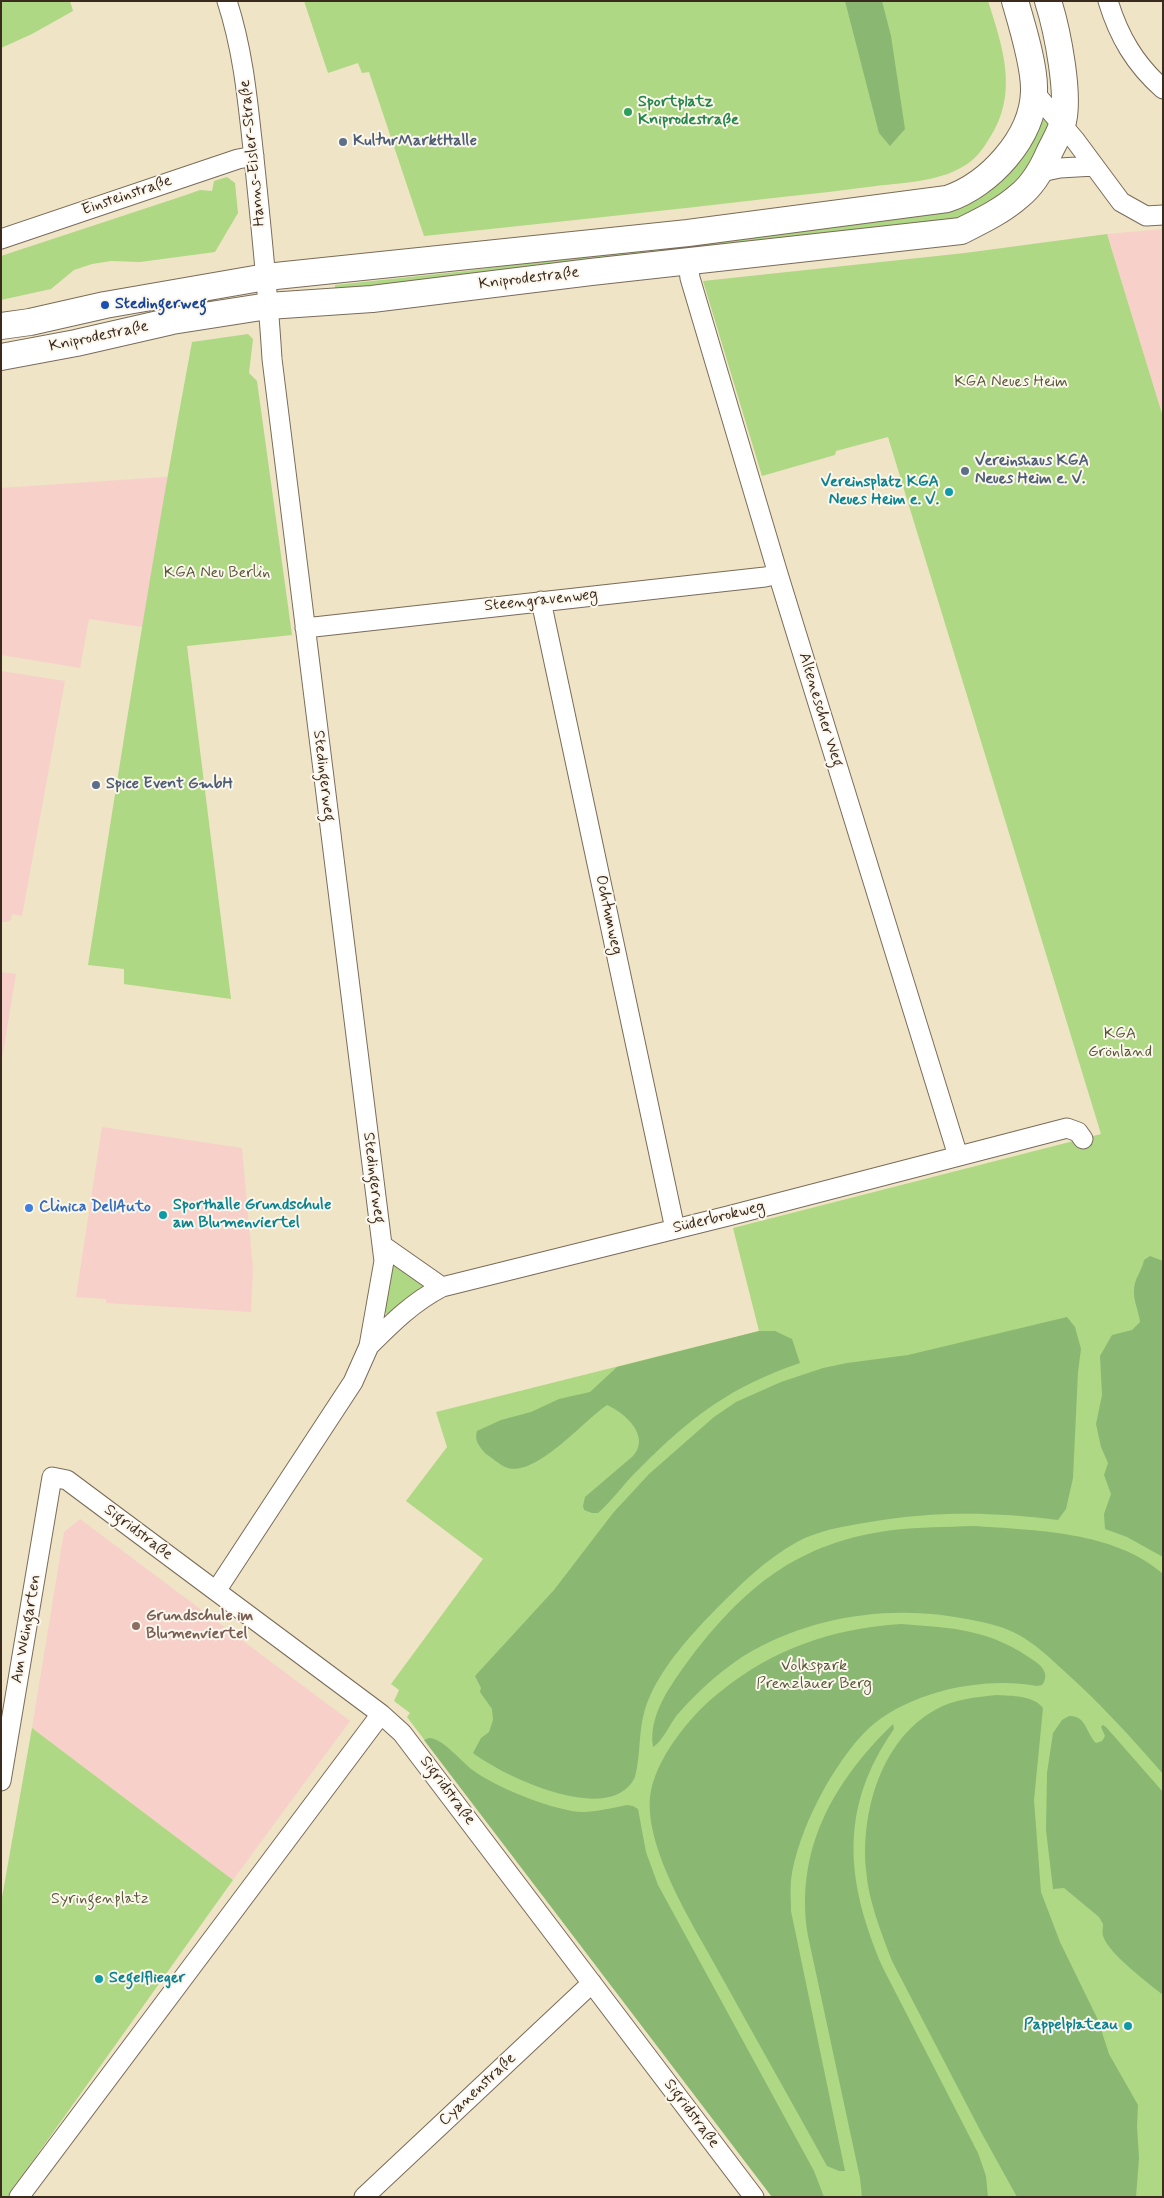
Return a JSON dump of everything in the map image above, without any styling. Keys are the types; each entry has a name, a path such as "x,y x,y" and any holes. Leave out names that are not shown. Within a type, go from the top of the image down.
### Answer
{"main road":[{"name":"Kniprodestraße","path":"1,326 30,322 105,305 266,277 688,233 930,203 964,194 996,169 1012,150 1024,128 1031,109 1034,92 1032,70 1014,1"},
{"name":"Kniprodestraße","path":"1,357 76,343 172,321 268,306 372,299 591,272 961,231 1005,207 1021,195 1041,172 1062,124 1064,103 1060,50 1048,1"}],"street":[{"name":"Hanns-Eisler-Straße","path":"227,1 238,37 245,76 268,306"},
{"path":"1108,1 1116,26 1134,60 1163,90"},
{"path":"1034,92 1062,124 1121,202 1146,216 1163,215"},
{"name":"Einsteinstraße","path":"1,238 238,159 254,156"},
{"path":"1041,172 1060,168 1094,166"},
{"name":"Altenescher Weg","path":"688,262 690,278 778,574 958,1156"},
{"name":"Stedingerweg","path":"216,1591 353,1382 369,1346 384,1261 272,359 268,306"},
{"name":"Steengravenweg","path":"305,628 765,577 778,574"},
{"name":"Ochtumweg","path":"541,601 674,1229"},
{"name":"Süderbrokweg","path":"369,1346 394,1320 421,1298 442,1287 1067,1128 1078,1132 1083,1139"},
{"name":"Stedingerweg","path":"382,1245 442,1287"},
{"name":"Sigridstraße","path":"52,1477 67,1480 381,1714 402,1733 754,2197"},
{"name":"Am Weingarten","path":"1,1781 52,1477"},
{"path":"19,2197 381,1714"},
{"name":"Cyanenstraße","path":"364,2197 592,1983"}],"shaded area":[{"path":"1163,229 1163,417 1107,234"},
{"path":"179,476 155,629 89,619 80,668 1,655 1,488"},
{"path":"1,671 65,681 22,916 12,914 11,920 7,922 1,922"},
{"path":"1,972 16,974 1,1065"},
{"path":"102,1127 242,1148 253,1269 251,1312 106,1303 106,1299 76,1297"},
{"name":"Grundschule im Blumenviertel","path":"80,1519 350,1721 233,1880 32,1728 64,1532"}],"green space":[{"path":"1,1 70,1 73,11 32,34 1,48"},
{"name":"Sportplatz Kniprodestraße","path":"304,1 988,1 1003,53 1006,88 1004,105 998,122 976,157 948,174 924,180 424,236 369,72 362,73 358,63 328,73"},
{"path":"845,1 882,1 891,36 905,129 890,146 879,133"},
{"path":"1040,108 1051,125 1026,173 1001,197 955,221 335,292 335,285 466,271 949,208"},
{"path":"227,177 235,183 238,213 215,252 140,262 111,261 92,264 74,270 51,289 1,300 1,256 200,190 212,191 214,181"},
{"name":"Volkspark Prenzlauer Berg","path":"1107,234 1163,417 1163,2197 772,2197 407,1717 410,1713 394,1701 399,1690 391,1684 483,1559 406,1501 447,1447 436,1412 759,1331 733,1228 1101,1134 888,437 836,451 835,455 762,476 703,281 965,253"},
{"name":"KGA Neu Berlin","path":"248,334 253,339 249,373 257,381 292,635 187,646 231,999 124,984 124,969 88,965 151,575 192,342"},
{"path":"1150,1256 1163,1261 1163,1557 1127,1537 1105,1529 1104,1514 1111,1494 1104,1475 1108,1463 1101,1447 1096,1424 1102,1395 1100,1356 1112,1335 1132,1330 1140,1322 1134,1298 1134,1286 1144,1260"},
{"path":"391,1262 425,1286 389,1315 384,1312"},
{"path":"1067,1317 1075,1327 1081,1349 1078,1372 1073,1478 1066,1509 1058,1520 1010,1515 941,1514 895,1518 851,1525 814,1534 797,1542 775,1556 735,1590 688,1639 663,1672 650,1696 643,1717 635,1777 622,1792 604,1798 581,1798 556,1793 508,1774 473,1753 481,1738 489,1732 493,1720 492,1709 480,1692 481,1688 475,1676 554,1590 613,1513 649,1474 714,1417 736,1402 781,1382 823,1368 908,1355"},
{"path":"759,1331 775,1331 792,1339 800,1363 775,1372 732,1393 695,1418 640,1468 598,1513 584,1510 585,1497 633,1456 638,1448 639,1441 634,1426 628,1419 607,1405 544,1457 530,1465 517,1469 505,1467 486,1454 479,1446 476,1435 477,1431 501,1420 531,1412 559,1399 590,1392 617,1367"},
{"path":"973,1526 1072,1535 1098,1541 1122,1549 1144,1560 1163,1574 1163,1774 1127,1733 1089,1695 1047,1656 1025,1639 1014,1632 984,1622 944,1615 916,1613 887,1613 831,1621 777,1638 731,1664 703,1688 677,1715 663,1737 653,1747 652,1735 657,1712 681,1670 730,1611 752,1590 776,1572 801,1557 829,1545 859,1536 903,1529"},
{"path":"901,1624 972,1632 1003,1643 1036,1662 1043,1670 1045,1678 1042,1685 1037,1686 1016,1683 994,1683 948,1690 904,1705 885,1716 868,1729 842,1760 809,1820 795,1861 791,1884 791,1911 845,2171 839,2171 827,2166 675,1892 656,1842 651,1819 650,1797 653,1783 666,1753 686,1725 709,1701 740,1677 783,1652 805,1643 851,1631"},
{"path":"997,1695 1028,1698 1043,1708 1034,1800 1041,1892 1060,1942 1098,2020 1109,2054 1138,2105 1139,2158 1136,2197 1017,2197 892,1961 872,1904 866,1869 867,1824 878,1779 888,1758 901,1739 916,1723 935,1710 957,1701"},
{"path":"1069,1716 1075,1716 1082,1721 1096,1743 1102,1741 1105,1736 1101,1727 1103,1725 1106,1727 1163,1792 1163,1995 1130,1968 1113,1951 1103,1936 1103,1924 1099,1917 1064,1888 1053,1889 1046,1830 1047,1773 1053,1733 1062,1720"},
{"path":"893,1724 894,1729 876,1759 863,1788 856,1817 854,1846 855,1876 861,1906 883,1968 978,2153 986,2176 988,2197 862,2197 860,2178 808,1936 805,1905 807,1875 813,1847 823,1820 836,1794 852,1770"},
{"name":"Syringenplatz","path":"32,1728 233,1880 7,2197 1,2197 1,1903"},
{"path":"429,1738 446,1746 469,1767 484,1777 511,1791 544,1804 585,1812 627,1805 638,1809 646,1852 658,1885 814,2171 824,2197 772,2197 424,1740"}],"place":[{"name":"Sportplatz Kniprodestraße","path":"628,112"},
{"name":"KulturMarktHalle","path":"343,142"},
{"name":"Stedingerweg","path":"105,305"},
{"name":"Vereinshaus KGA Neues Heim e. V.","path":"965,471"},
{"name":"Vereinsplatz KGA Neues Heim e. V.","path":"949,492"},
{"name":"Spice Event GmbH","path":"96,785"},
{"name":"Clinica DellAuto","path":"29,1208"},
{"name":"Sporthalle Grundschule am Blumenviertel","path":"163,1215"},
{"name":"Grundschule im Blumenviertel","path":"136,1626"},
{"name":"Segelflieger","path":"99,1979"},
{"name":"Pappelplateau","path":"1128,2026"}],"park label":[{"name":"KGA Neues Heim","path":"1011,383"},
{"name":"KGA Grönland","path":"1120,1044"}]}
